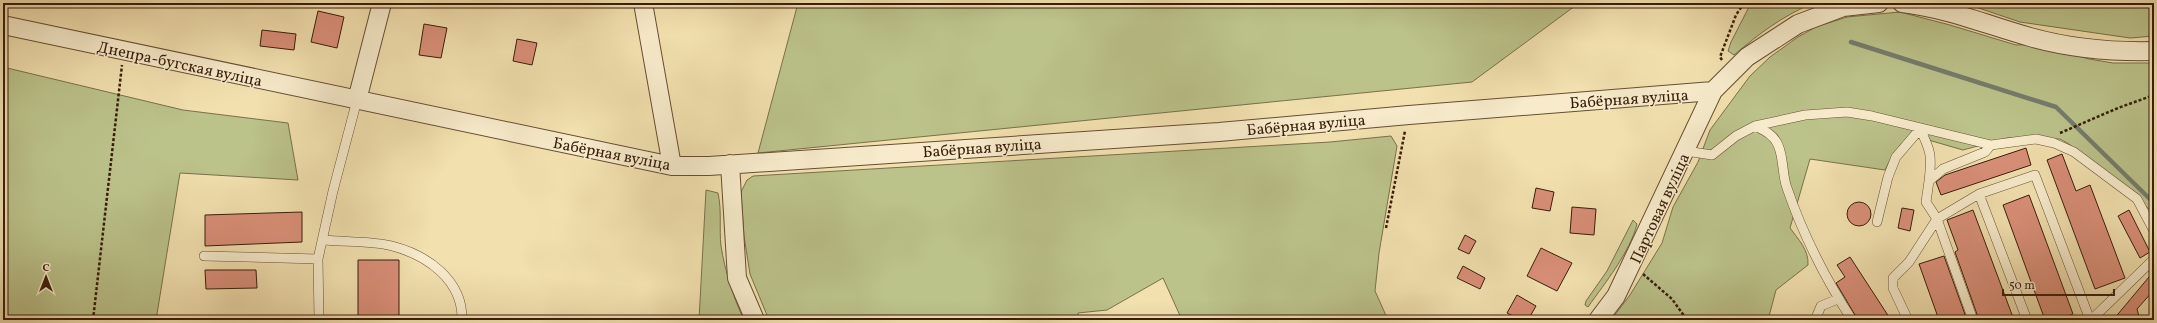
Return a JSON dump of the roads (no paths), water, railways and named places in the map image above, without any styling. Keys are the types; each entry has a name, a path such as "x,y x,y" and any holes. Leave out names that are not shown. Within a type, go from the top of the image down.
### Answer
{"street":[{"path":"358,100 382,3"},
{"path":"643,3 672,166"},
{"path":"1713,91 1747,57 1798,24 1844,7 1879,3"},
{"path":"1902,3 1922,5 2032,37 2101,50 2154,51"},
{"name":"Днепра-бугская вуліца","path":"3,25 358,100"},
{"name":"Бабёрная вуліца","path":"358,100 672,166 730,164 1219,132 1408,115 1713,91"},
{"name":"Партовая вуліца","path":"1598,320 1616,296 1686,151 1690,138 1713,91"},
{"path":"730,164 737,278 755,320"}],"lane":[{"path":"319,320 318,259 324,240 333,191 358,100"},
{"path":"1686,151 1712,155 1736,136 1755,126 1805,115 1847,112 1872,116 1991,145 2036,139 2054,143 2074,152 2137,199 2154,231"},
{"path":"1755,126 1770,134 1778,146 1786,186 1804,234 1838,299 1852,320"},
{"path":"1920,128 1929,147 1932,158 1926,202 1937,219 1973,320"},
{"path":"1878,222 1888,177 1896,157 1920,128"},
{"path":"1929,180 1943,169 1985,152 1991,145"},
{"path":"1908,320 1892,288 1893,278 1909,262 1937,219 1978,194 2035,175 2090,320 2154,259"},
{"path":"1978,194 2027,320"},
{"path":"324,240 391,245 422,258 439,269 457,293 462,309 462,320"},
{"path":"204,256 318,259"},
{"path":"1815,320 1821,306 1838,299"}],"waterway":[{"path":"1851,42 2056,107 2154,203"}]}
